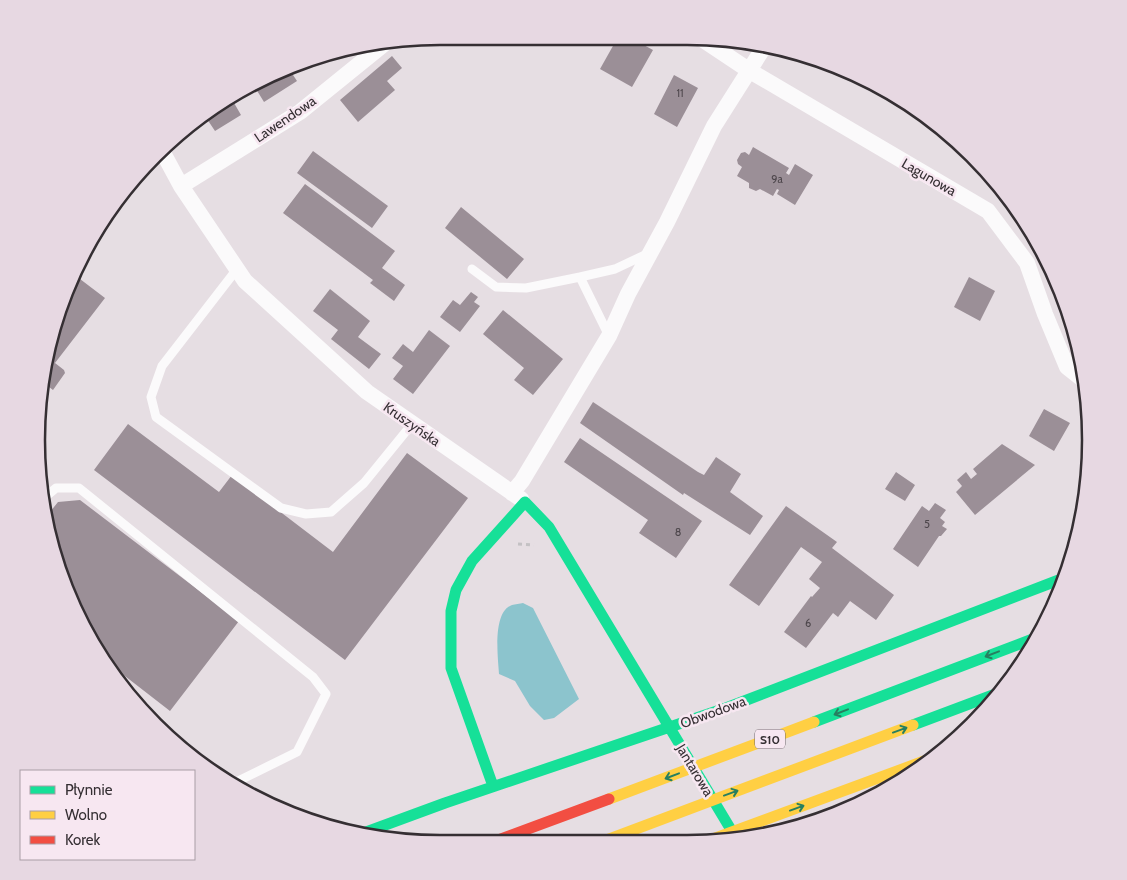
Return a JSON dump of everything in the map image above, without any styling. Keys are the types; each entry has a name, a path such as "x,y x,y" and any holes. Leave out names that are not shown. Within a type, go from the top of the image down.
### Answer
{"main road":[{"name":"Kruszyńska","path":"518,497 549,527 654,702"},
{"path":"493,786 451,668 451,611 456,590 472,560 518,497"},
{"name":"Obwodowa","path":"374,829 493,786 726,708 1056,581"},
{"name":"S10","path":"512,835 1027,641"},
{"path":"620,835 986,698"},
{"name":"Jantarowa","path":"654,702 733,832"},
{"path":"730,833 907,767"}],"street":[{"name":"Lagunowa","path":"712,46 750,71 988,211 1027,263 1045,314 1067,367 1076,374"},
{"name":"Lawendowa","path":"181,186 300,112 376,50"},
{"path":"518,497 522,481 609,336 628,294 714,126 761,52"},
{"name":"Kruszyńska","path":"166,156 181,186 245,281 367,392 518,497"}],"lane":[{"path":"472,269 496,287 526,288 615,269 651,252"},
{"path":"237,269 162,366 152,397 156,416 281,508 306,514 332,512 364,483 412,424"},
{"path":"580,276 609,336"},
{"path":"48,494 56,488 78,488 313,677 326,694 296,752 239,780"}],"path":[{"path":"511,546 516,544 538,546"}],"water":[{"path":"523,603 533,608 579,699 554,718 544,720 530,706 515,681 499,674 497,647 501,616 512,605"}],"building":[{"path":"614,45 644,45 653,50 632,87 600,69"},
{"path":"392,56 402,68 387,81 395,90 358,122 340,100"},
{"path":"292,74 297,81 264,102 257,90"},
{"path":"674,75 698,88 677,127 654,114"},
{"path":"234,103 241,115 215,131 208,121"},
{"path":"753,147 789,168 786,173 789,175 795,164 813,175 795,205 777,194 779,190 777,189 773,196 760,189 756,191 749,188 749,183 737,176 742,167 738,164 737,160 741,153 745,152 749,155"},
{"path":"313,151 388,206 372,228 297,173"},
{"path":"305,184 395,251 382,268 405,285 394,301 370,283 373,280 283,213"},
{"path":"461,207 524,259 507,279 445,228"},
{"path":"969,277 995,291 980,321 954,307"},
{"path":"80,279 105,298 55,363 65,373 53,390 48,386 58,338"},
{"path":"330,289 370,321 358,337 381,354 369,369 331,339 338,330 313,311"},
{"path":"471,292 478,297 474,302 480,306 460,332 440,317 453,300 460,305"},
{"path":"503,310 563,359 533,395 514,380 524,368 483,334"},
{"path":"429,330 450,346 413,394 393,379 403,366 392,358 403,344 413,352"},
{"path":"593,402 704,475 716,457 741,474 730,492 763,516 750,535 684,493 683,495 580,423"},
{"path":"1044,409 1070,423 1054,451 1029,436"},
{"path":"128,424 219,492 232,475 333,552 407,453 468,498 345,660 94,470"},
{"path":"580,438 702,521 676,558 639,533 648,520 564,462"},
{"path":"1002,444 1035,465 975,515 956,492 962,486 957,480 966,472 971,479 977,474 973,469"},
{"path":"896,472 915,485 905,501 885,489"},
{"path":"80,500 239,621 170,711 123,675 98,638 75,591 58,542 52,510 58,502"},
{"path":"935,503 946,510 940,518 945,522 942,526 947,529 939,536 918,567 893,549 922,506 929,511"},
{"path":"786,506 837,542 832,548 894,595 876,620 850,601 838,617 833,613 806,648 784,632 811,596 820,588 809,579 822,562 801,547 759,606 729,585"}],"traffic: fast":[{"path":"493,786 451,668 451,611 456,590 472,561 525,502 549,527 733,832"},
{"path":"374,829 445,803 726,708 1056,581"},
{"path":"814,722 1027,641"},
{"path":"913,725 986,698"}],"traffic: slow":[{"path":"609,799 814,722"},
{"path":"620,835 913,725"},
{"path":"730,833 907,767"}],"traffic: jam":[{"path":"512,835 609,799"}]}
